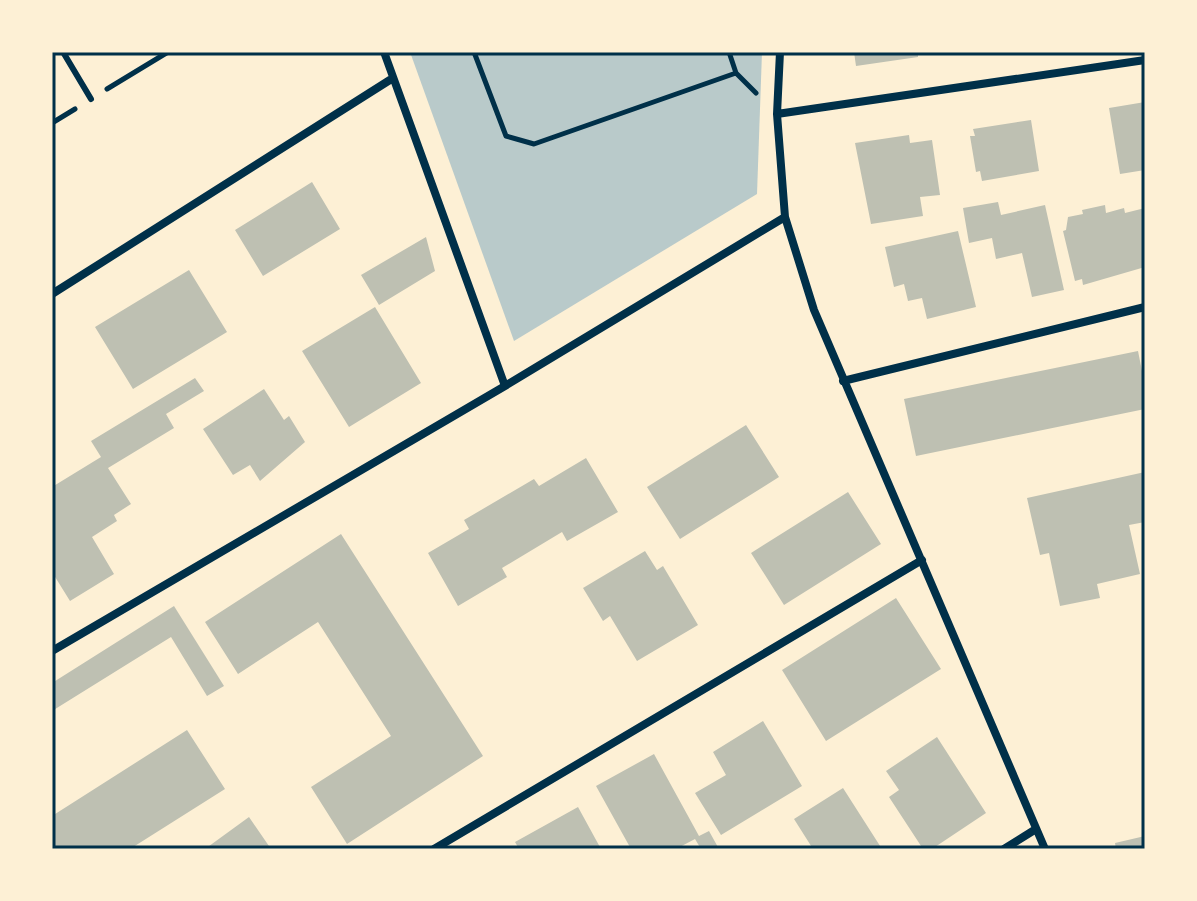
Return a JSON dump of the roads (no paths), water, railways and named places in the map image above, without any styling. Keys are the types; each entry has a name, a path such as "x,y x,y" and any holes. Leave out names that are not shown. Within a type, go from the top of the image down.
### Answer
{"street":[{"path":"384,52 505,386"},
{"path":"780,52 777,114 785,217 814,310 1045,849"},
{"path":"777,114 1145,60"},
{"path":"52,294 393,78"},
{"path":"52,651 505,386 785,217"},
{"path":"843,381 1145,307"},
{"path":"434,849 922,560"},
{"path":"1004,849 1036,829"}],"lane":[{"path":"63,52 91,99"}]}
